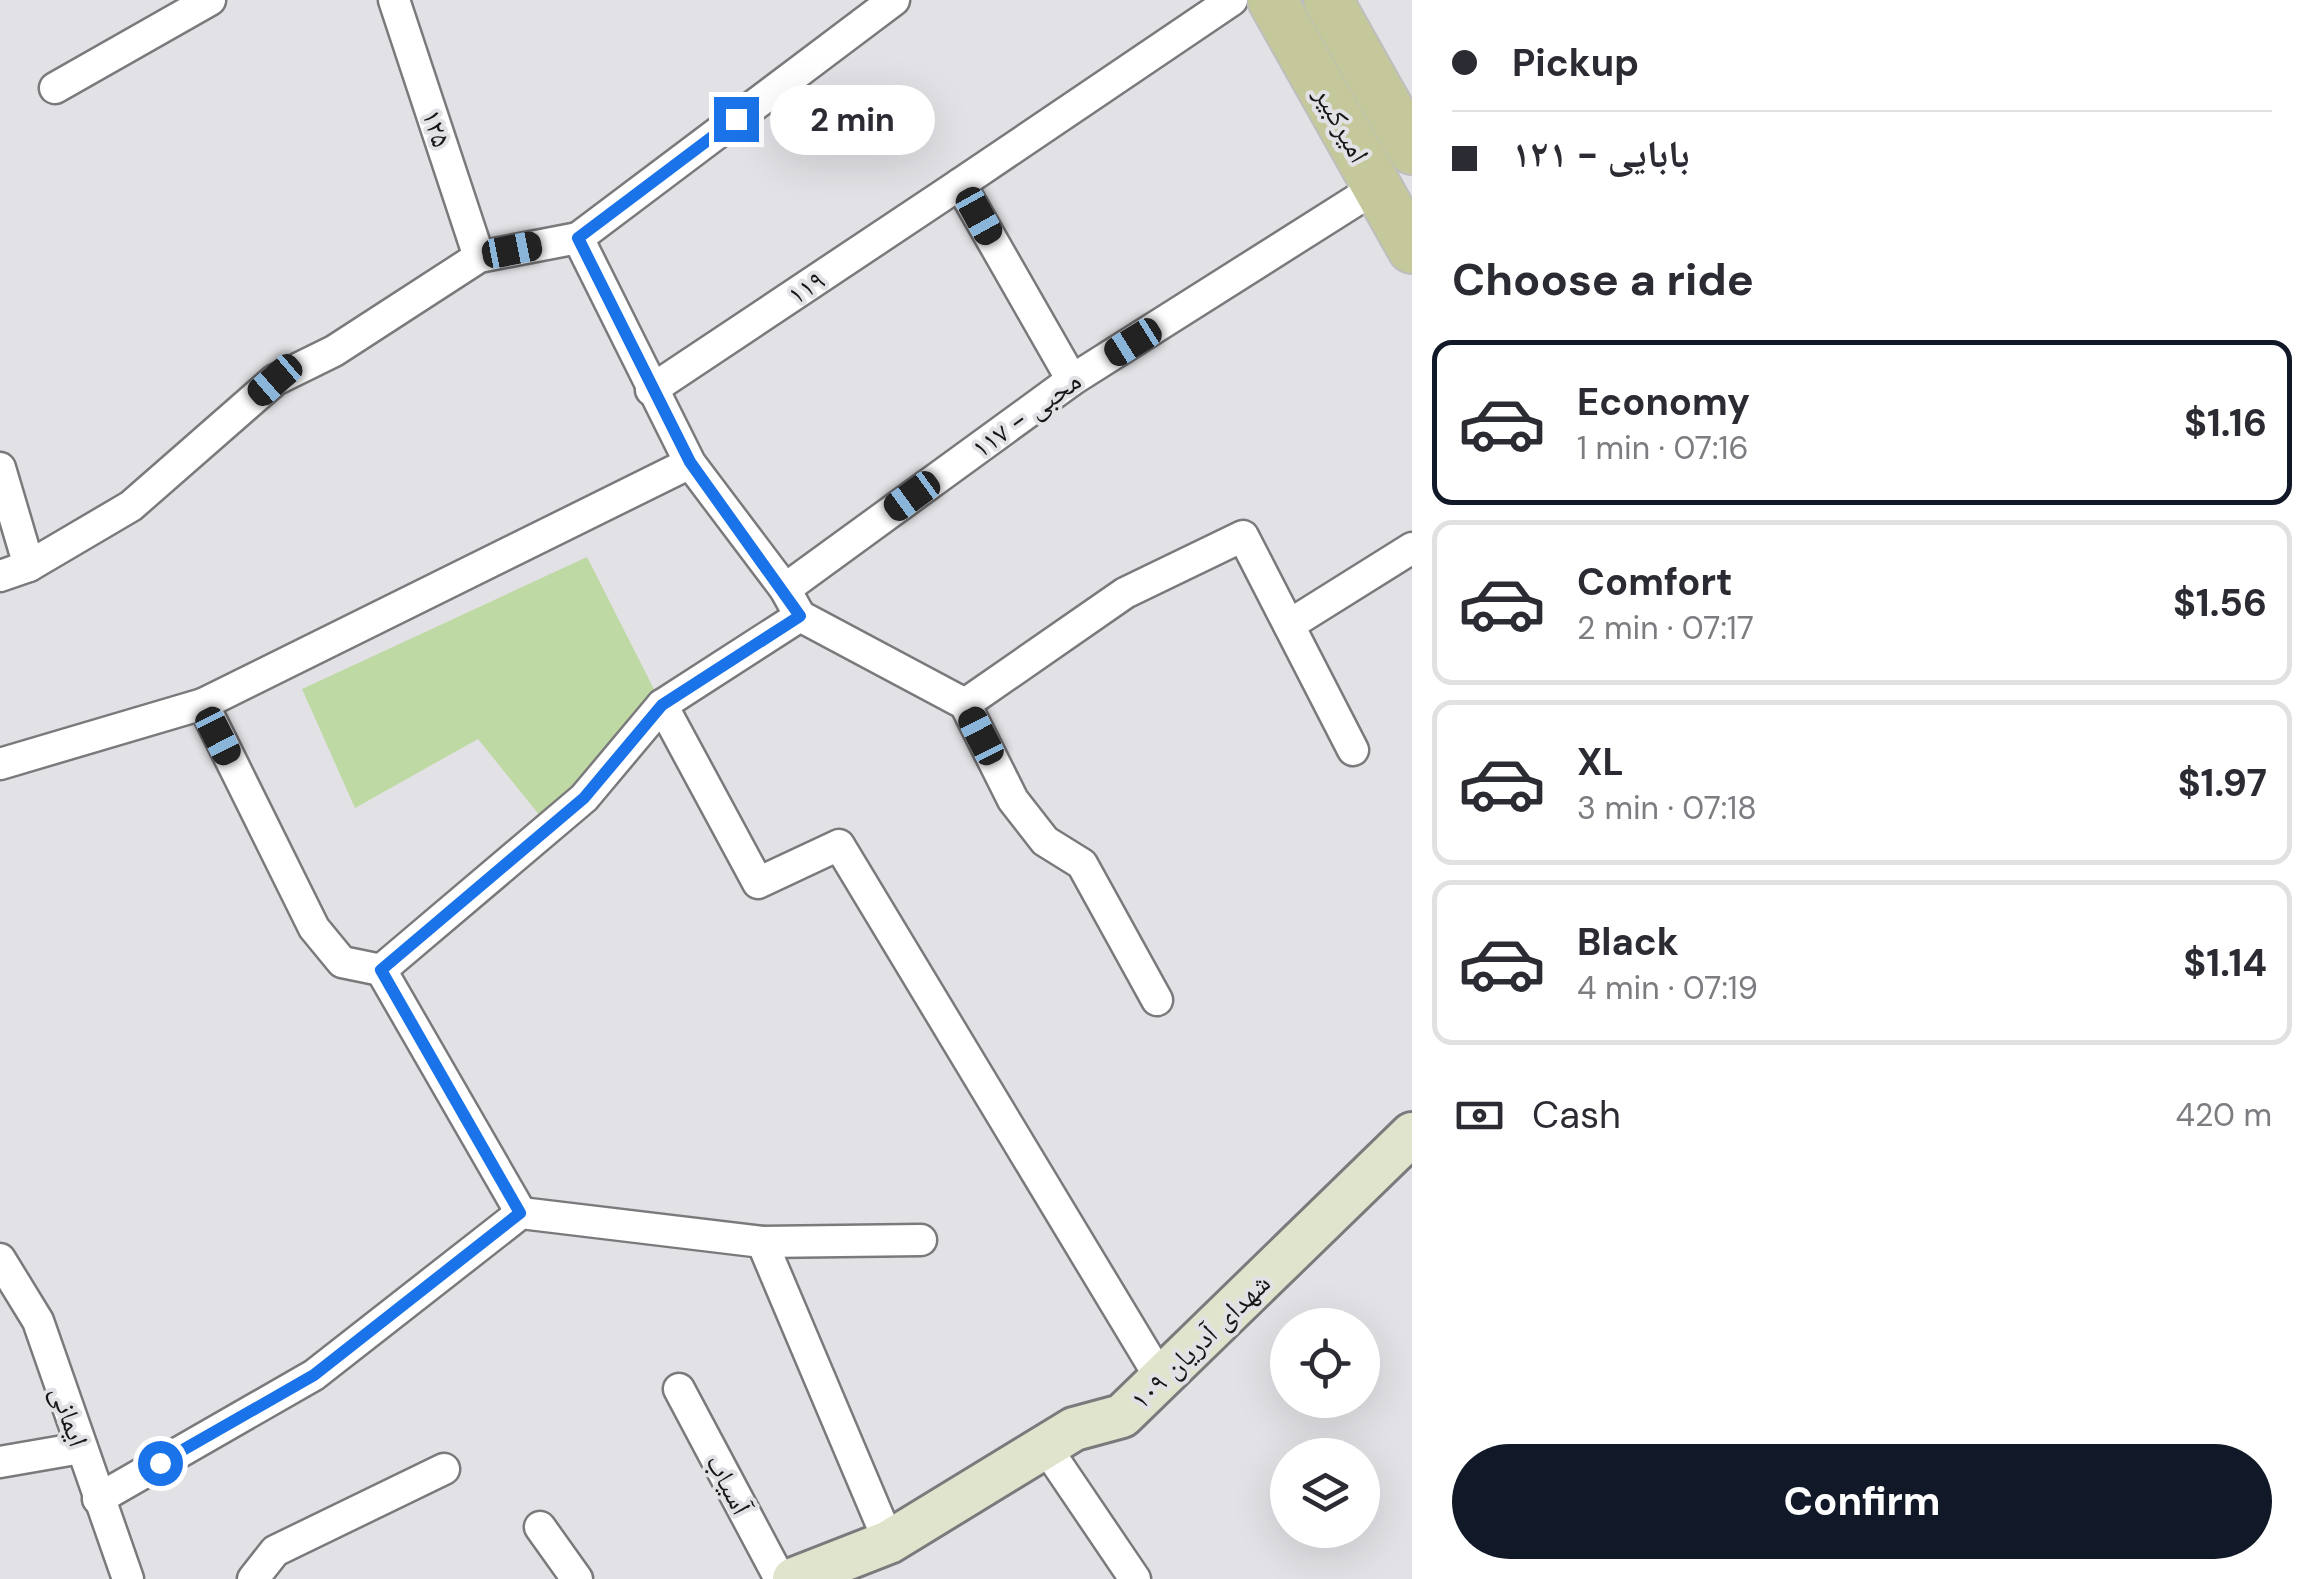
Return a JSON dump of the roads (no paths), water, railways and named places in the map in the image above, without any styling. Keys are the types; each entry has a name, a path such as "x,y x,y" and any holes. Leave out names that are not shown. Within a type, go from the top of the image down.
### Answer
{"main road":[{"name":"امیرکبیر","path":"1272,0 1412,249"},
{"name":"امیرکبیر","path":"1328,0 1412,150"}],"street":[{"path":"55,88 210,0"},
{"name":"۱۲۵","path":"394,0 479,257"},
{"path":"0,576 29,566 131,506 275,380 334,351 479,257 578,238 894,0"},
{"name":"۱۱۹","path":"651,390 1232,0"},
{"path":"960,184 1072,380"},
{"name":"محبی - ۱۱۷","path":"785,588 1072,380 1377,187"},
{"path":"578,238 690,462 785,588 800,616 965,704 1012,800 1045,841 1082,864 1156,1000"},
{"path":"0,764 203,704 690,462"},
{"path":"0,468 29,566"},
{"path":"965,704 1124,592 1244,536 1353,750"},
{"path":"1290,625 1412,548"},
{"path":"381,970 584,798 662,705 800,616"},
{"path":"203,704 314,928 342,962 381,970 520,1213"},
{"path":"662,705 758,883 839,845 1161,1379"},
{"name":"شهدای آدریان ۱۰۹","path":"794,1579 890,1542 1048,1449 1074,1429 1122,1416 1410,1141"},
{"path":"98,1498 314,1375 520,1213 762,1242 920,1240"},
{"path":"762,1242 890,1542"},
{"name":"ایمانی","path":"0,1260 38,1321 128,1579"},
{"name":"آسیاب","path":"679,1389 780,1579"},
{"path":"0,1462 81,1448"},
{"path":"1048,1449 1135,1579"},
{"path":"253,1579 275,1552 444,1469"},
{"path":"540,1527 577,1579"}]}
